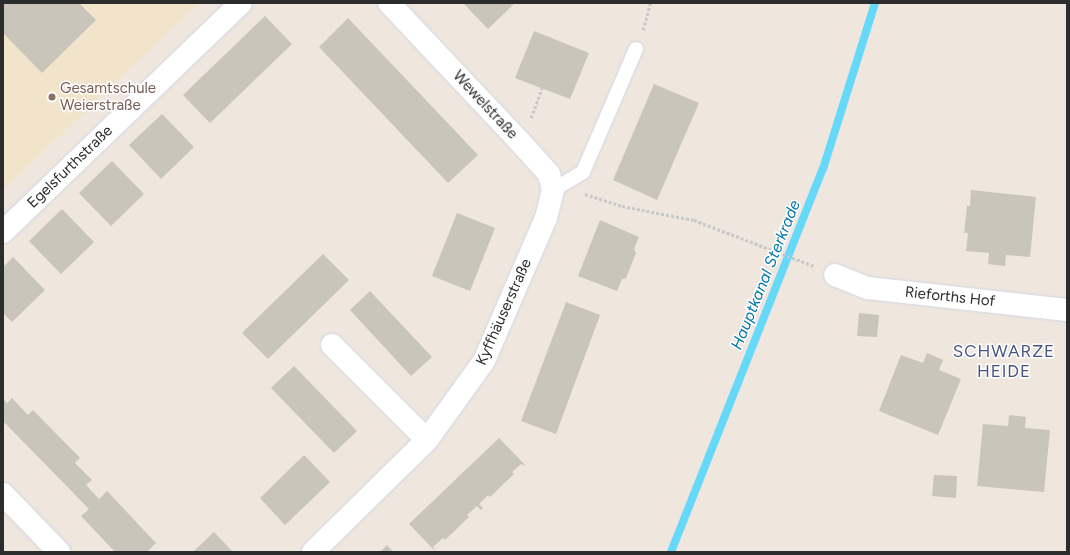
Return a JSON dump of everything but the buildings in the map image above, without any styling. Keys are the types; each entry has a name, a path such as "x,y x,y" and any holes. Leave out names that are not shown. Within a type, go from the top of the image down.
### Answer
{"street":[{"name":"Egelsfurthstraße","path":"3,232 241,3"},
{"name":"Wewelstraße","path":"389,3 521,143 548,174 553,190"},
{"name":"Kyffhäuserstraße","path":"314,552 427,440 484,361 546,218 553,190"},
{"name":"Rieforths Hof","path":"835,275 868,288 1067,310"},
{"path":"332,345 427,440"},
{"path":"3,494 58,552"}],"lane":[{"path":"553,190 583,172 636,49"}],"path":[{"path":"636,49 650,3"},
{"path":"521,143 542,88"},
{"path":"553,190 584,193 622,206 694,220 835,275"}],"shaded area":[{"name":"Gesamtschule Weierstraße","path":"3,3 199,3 3,190"}],"waterway":[{"name":"Hauptkanal Sterkrade","path":"671,552 823,169 875,3"}],"place":[{"name":"Gesamtschule Weierstraße","path":"52,97"}],"district":[{"name":"SCHWARZE HEIDE","path":"1004,362"}]}
